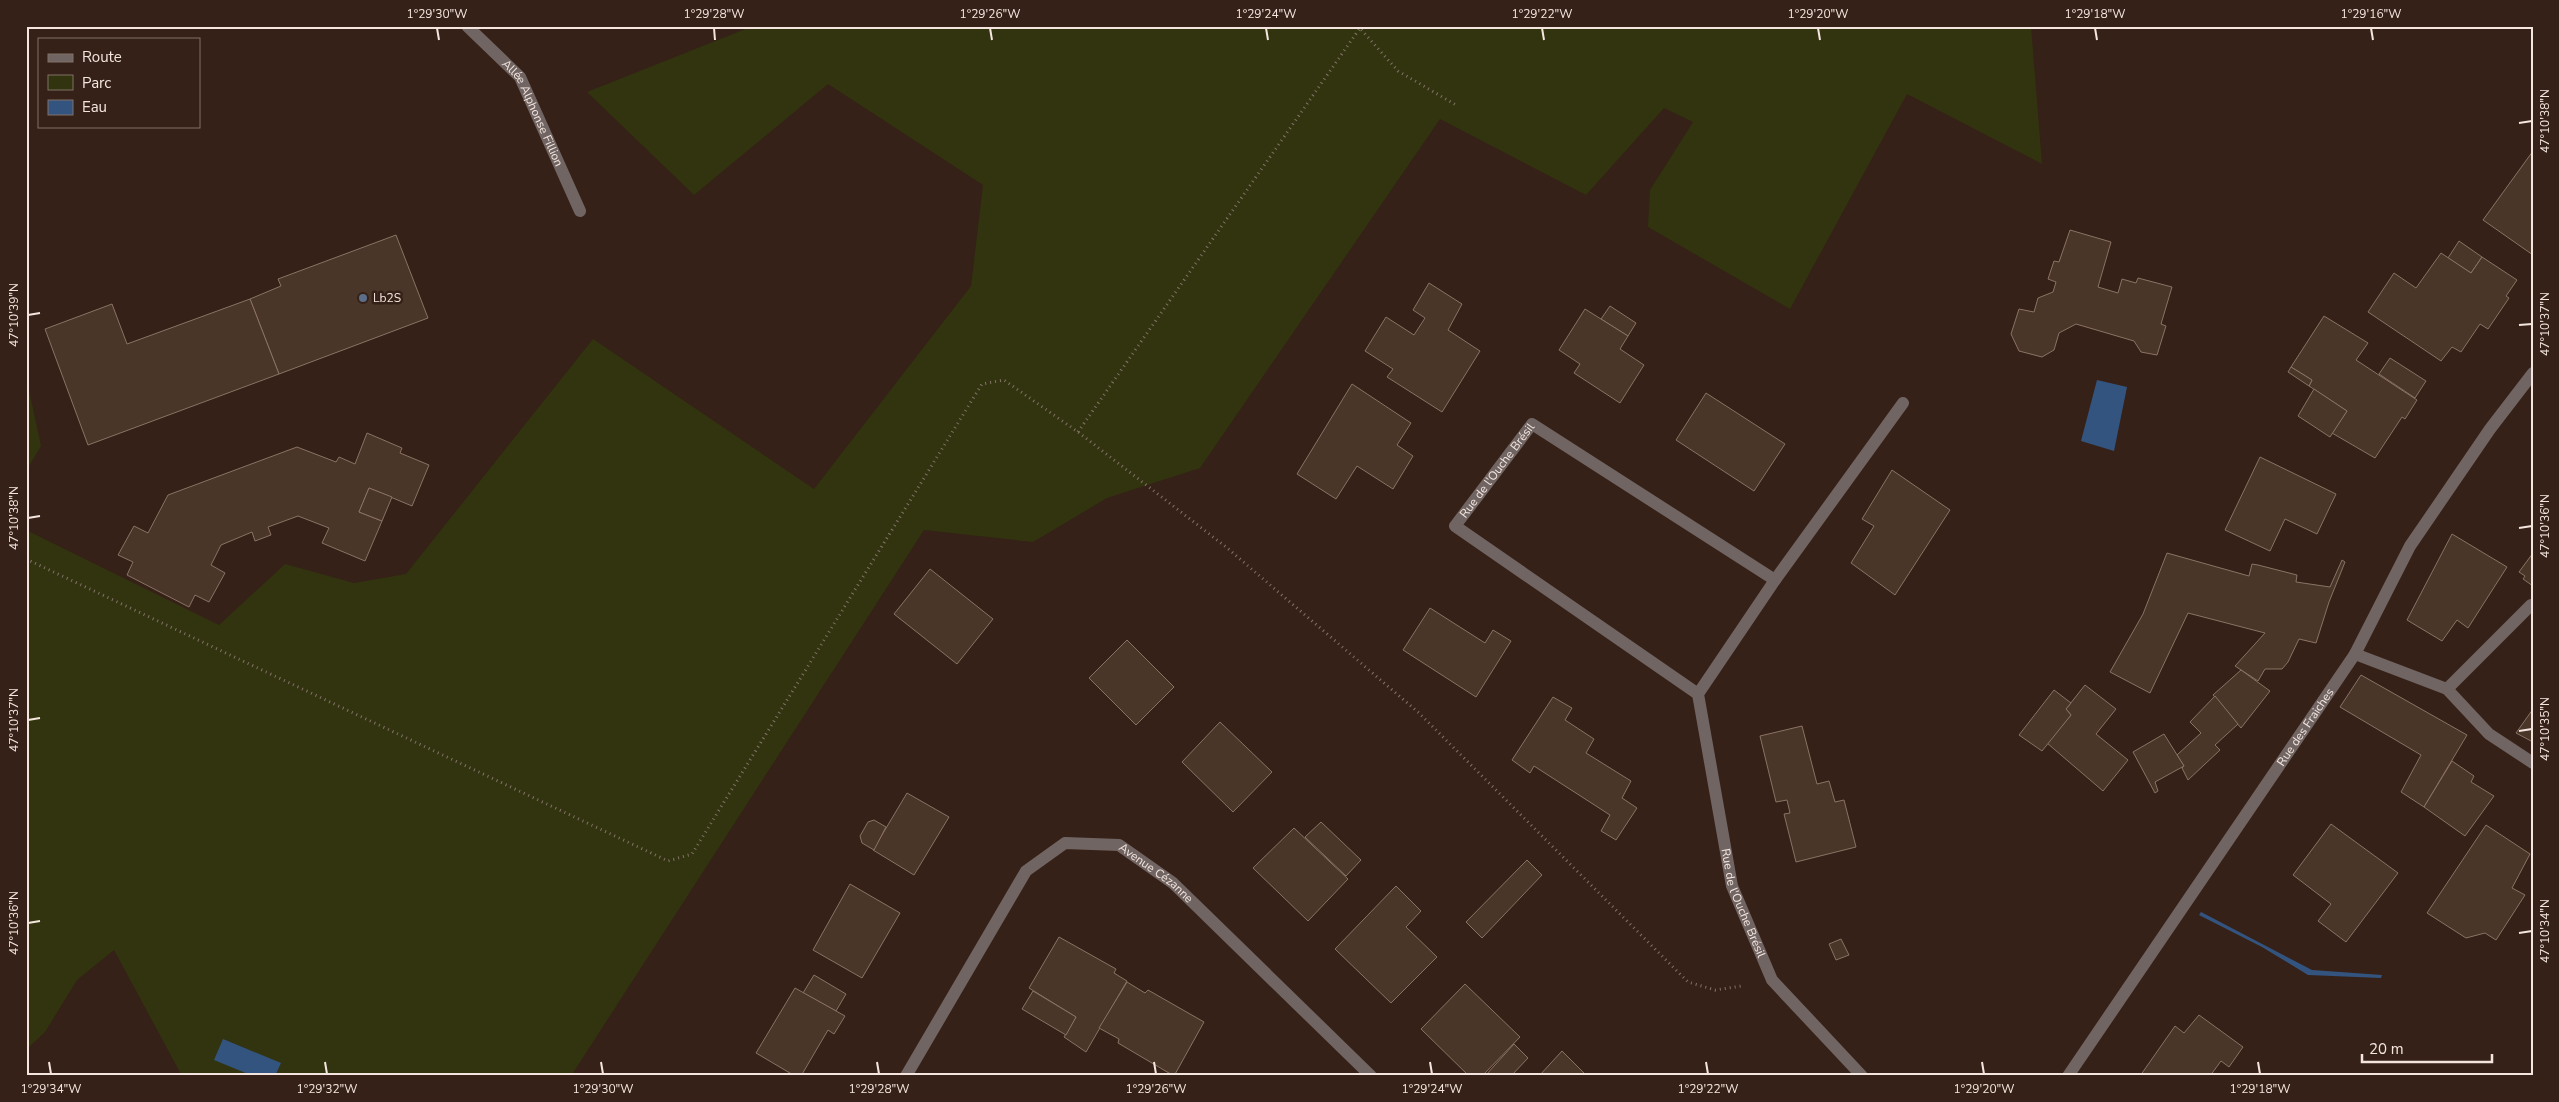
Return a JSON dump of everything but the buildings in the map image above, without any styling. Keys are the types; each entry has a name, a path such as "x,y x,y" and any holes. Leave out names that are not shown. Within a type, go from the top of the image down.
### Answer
{"street":[{"name":"Allée Alphonse Fillion","path":"467,26 520,77 580,211"},
{"name":"Rue des Fraiches","path":"2068,1076 2355,654 2410,546 2490,429 2533,373"},
{"path":"1698,694 1775,580 1903,403"},
{"name":"Rue de l'Ouche Brésil","path":"1775,580 1532,424 1455,526 1698,694 1732,886 1772,980 1862,1076"},
{"path":"2447,689 2531,605 2533,606"},
{"path":"2355,654 2447,689 2488,734 2533,763"},
{"name":"Avenue Cézanne","path":"906,1076 1026,871 1065,844 1120,845 1173,883 1371,1076"}],"path":[{"path":"701,26 706,26"},
{"path":"1078,432 1359,27 1398,71 1456,106"},
{"path":"26,559 668,861 692,854 982,384 1004,380 1078,432 1226,547 1419,713 1688,982 1715,990 1772,980"}],"green space":[{"path":"753,26 2031,26 2042,164 1907,94 1790,309 1648,227 1650,190 1693,122 1664,108 1586,195 1440,119 1200,468 1107,498 1033,542 924,530 571,1076 182,1076 114,950 77,980 45,1032 26,1050 26,530 219,625 285,564 354,583 406,574 593,339 814,489 971,286 983,185 828,84 694,195 587,92"},
{"path":"26,376 41,446 26,471"}],"water":[{"path":"2097,380 2127,387 2114,451 2081,441"},
{"path":"2201,912 2312,970 2382,975 2381,978 2308,975 2262,947 2199,915"},
{"path":"223,1039 281,1063 275,1076 253,1076 214,1060"}],"place":[{"name":"Lb2S","path":"363,298"}]}
